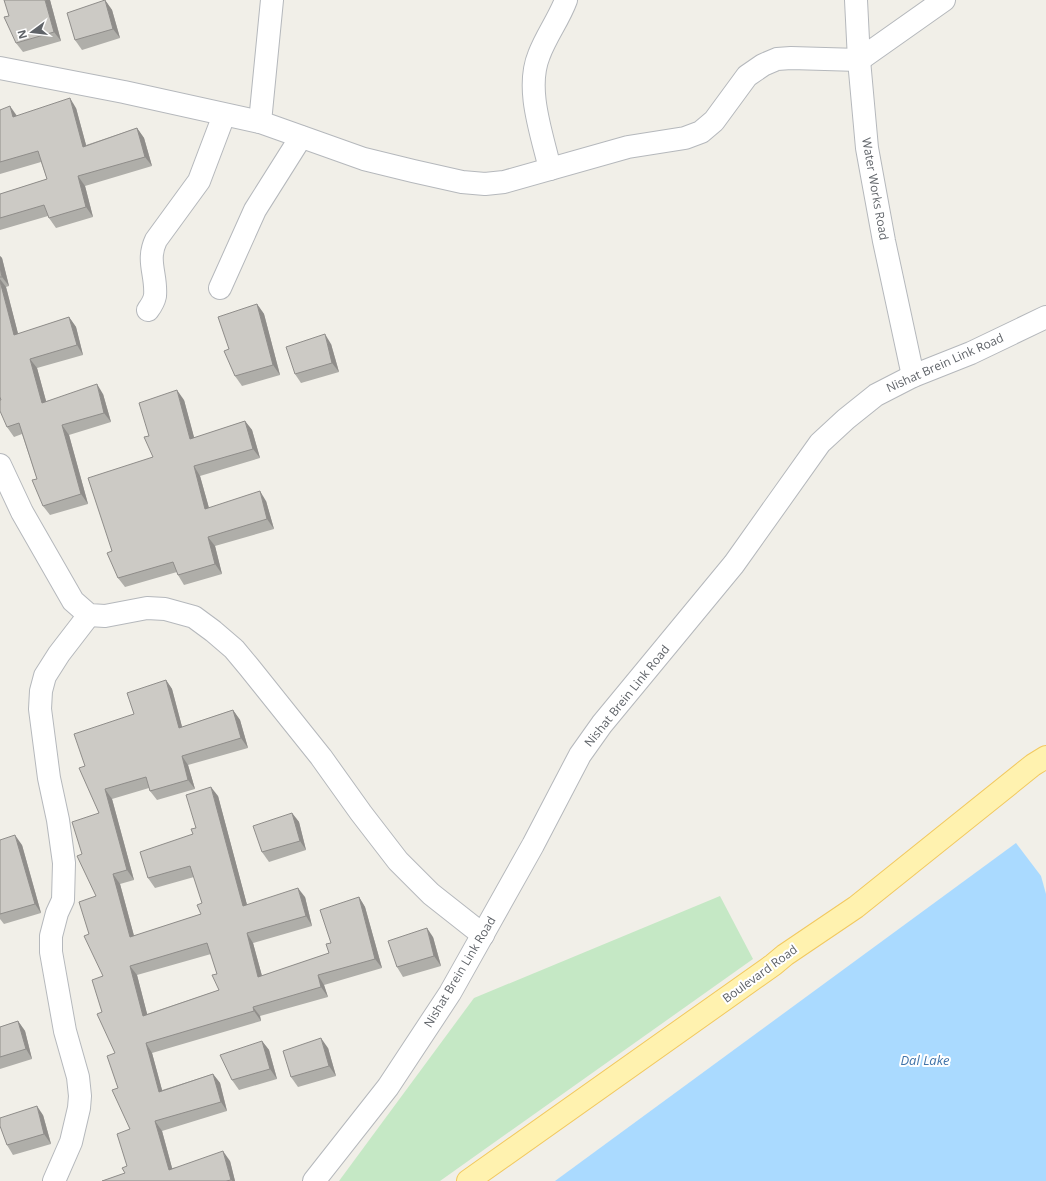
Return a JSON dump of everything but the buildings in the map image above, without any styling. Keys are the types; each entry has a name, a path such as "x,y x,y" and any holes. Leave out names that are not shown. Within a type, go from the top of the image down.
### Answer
{"main road":[{"name":"Boulevard Road","path":"468,1181 785,955 856,907 1033,765 1046,757"}],"street":[{"path":"260,122 272,0"},
{"path":"550,168 536,108 533,85 534,69 539,54 562,12 566,0"},
{"name":"Water Works Road","path":"856,0 859,60 867,148 884,241 914,376"},
{"path":"0,68 124,92 260,122 364,159 462,182 485,184 504,182 628,147 685,138 701,132 714,121 747,76 763,65 777,59 792,58 859,60 944,0"},
{"path":"148,310 155,296 151,258 152,247 199,181 224,115"},
{"path":"220,288 255,210 302,137"},
{"name":"Nishat Brein Link Road","path":"314,1181 388,1087 450,993 533,845 580,755 602,724 734,564 820,443 846,419 876,395 914,376 971,353 1046,317"},
{"path":"0,465 22,512 73,601 89,615 105,616 147,608 165,608 194,617 213,631 234,649 321,756 361,813 398,861 431,894 483,935"},
{"path":"54,1181 71,1142 79,1108 80,1096 78,1077 65,1031 51,952 51,936 57,913 63,900 64,863 58,820 49,778 40,709 41,691 45,676 59,654 89,615"}],"green space":[{"path":"720,896 753,959 440,1181 339,1181 474,998"}],"water":[{"name":"Dal Lake","path":"1016,843 1041,876 1046,894 1046,1181 555,1181"}]}
